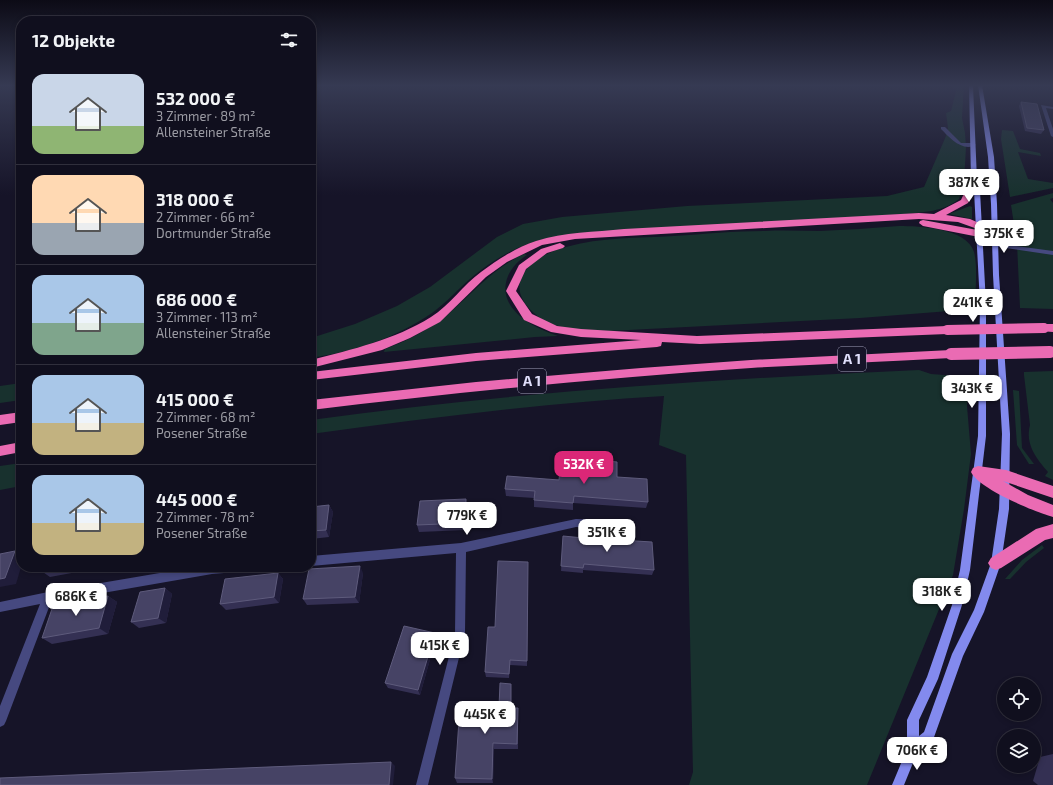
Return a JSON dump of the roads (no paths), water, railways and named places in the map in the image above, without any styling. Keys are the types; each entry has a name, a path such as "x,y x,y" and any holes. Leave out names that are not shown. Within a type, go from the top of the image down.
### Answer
{"highway":[{"path":"936,216 965,201 974,180"},
{"path":"316,363 378,348 406,335 436,318 478,280 504,260 539,243 575,236 624,232 936,216 951,218 994,233"},
{"path":"700,340 581,333 555,329 528,317 511,291 522,268 544,251 573,242 632,236 900,222 979,229"},
{"name":"A 1","path":"316,375 476,357 700,340 948,330 1048,328"},
{"name":"A 1","path":"316,403 397,394 632,372 951,354 1051,352"},
{"path":"0,420 16,418"},
{"path":"0,451 16,448"},
{"path":"978,472 1006,476 1053,492"},
{"path":"978,472 1005,491 1039,508 1053,511"},
{"path":"996,563 1041,534 1053,531"}],"main road":[{"path":"898,785 913,749 913,720 932,679 957,605 965,570 978,472 982,436 983,304 977,191 974,180 972,122"},
{"path":"913,749 929,736 958,654 979,612 996,563 1004,509 1006,434 994,245 994,204 991,156 986,122"}],"street":[{"path":"1048,122 1053,136"},
{"path":"943,128 960,144 973,145"},
{"path":"994,245 1053,253"},
{"path":"316,561 461,548 576,523 622,526"},
{"path":"422,785 460,633 461,548"},
{"path":"0,607 48,597 194,572"},
{"path":"0,721 48,597"}]}
